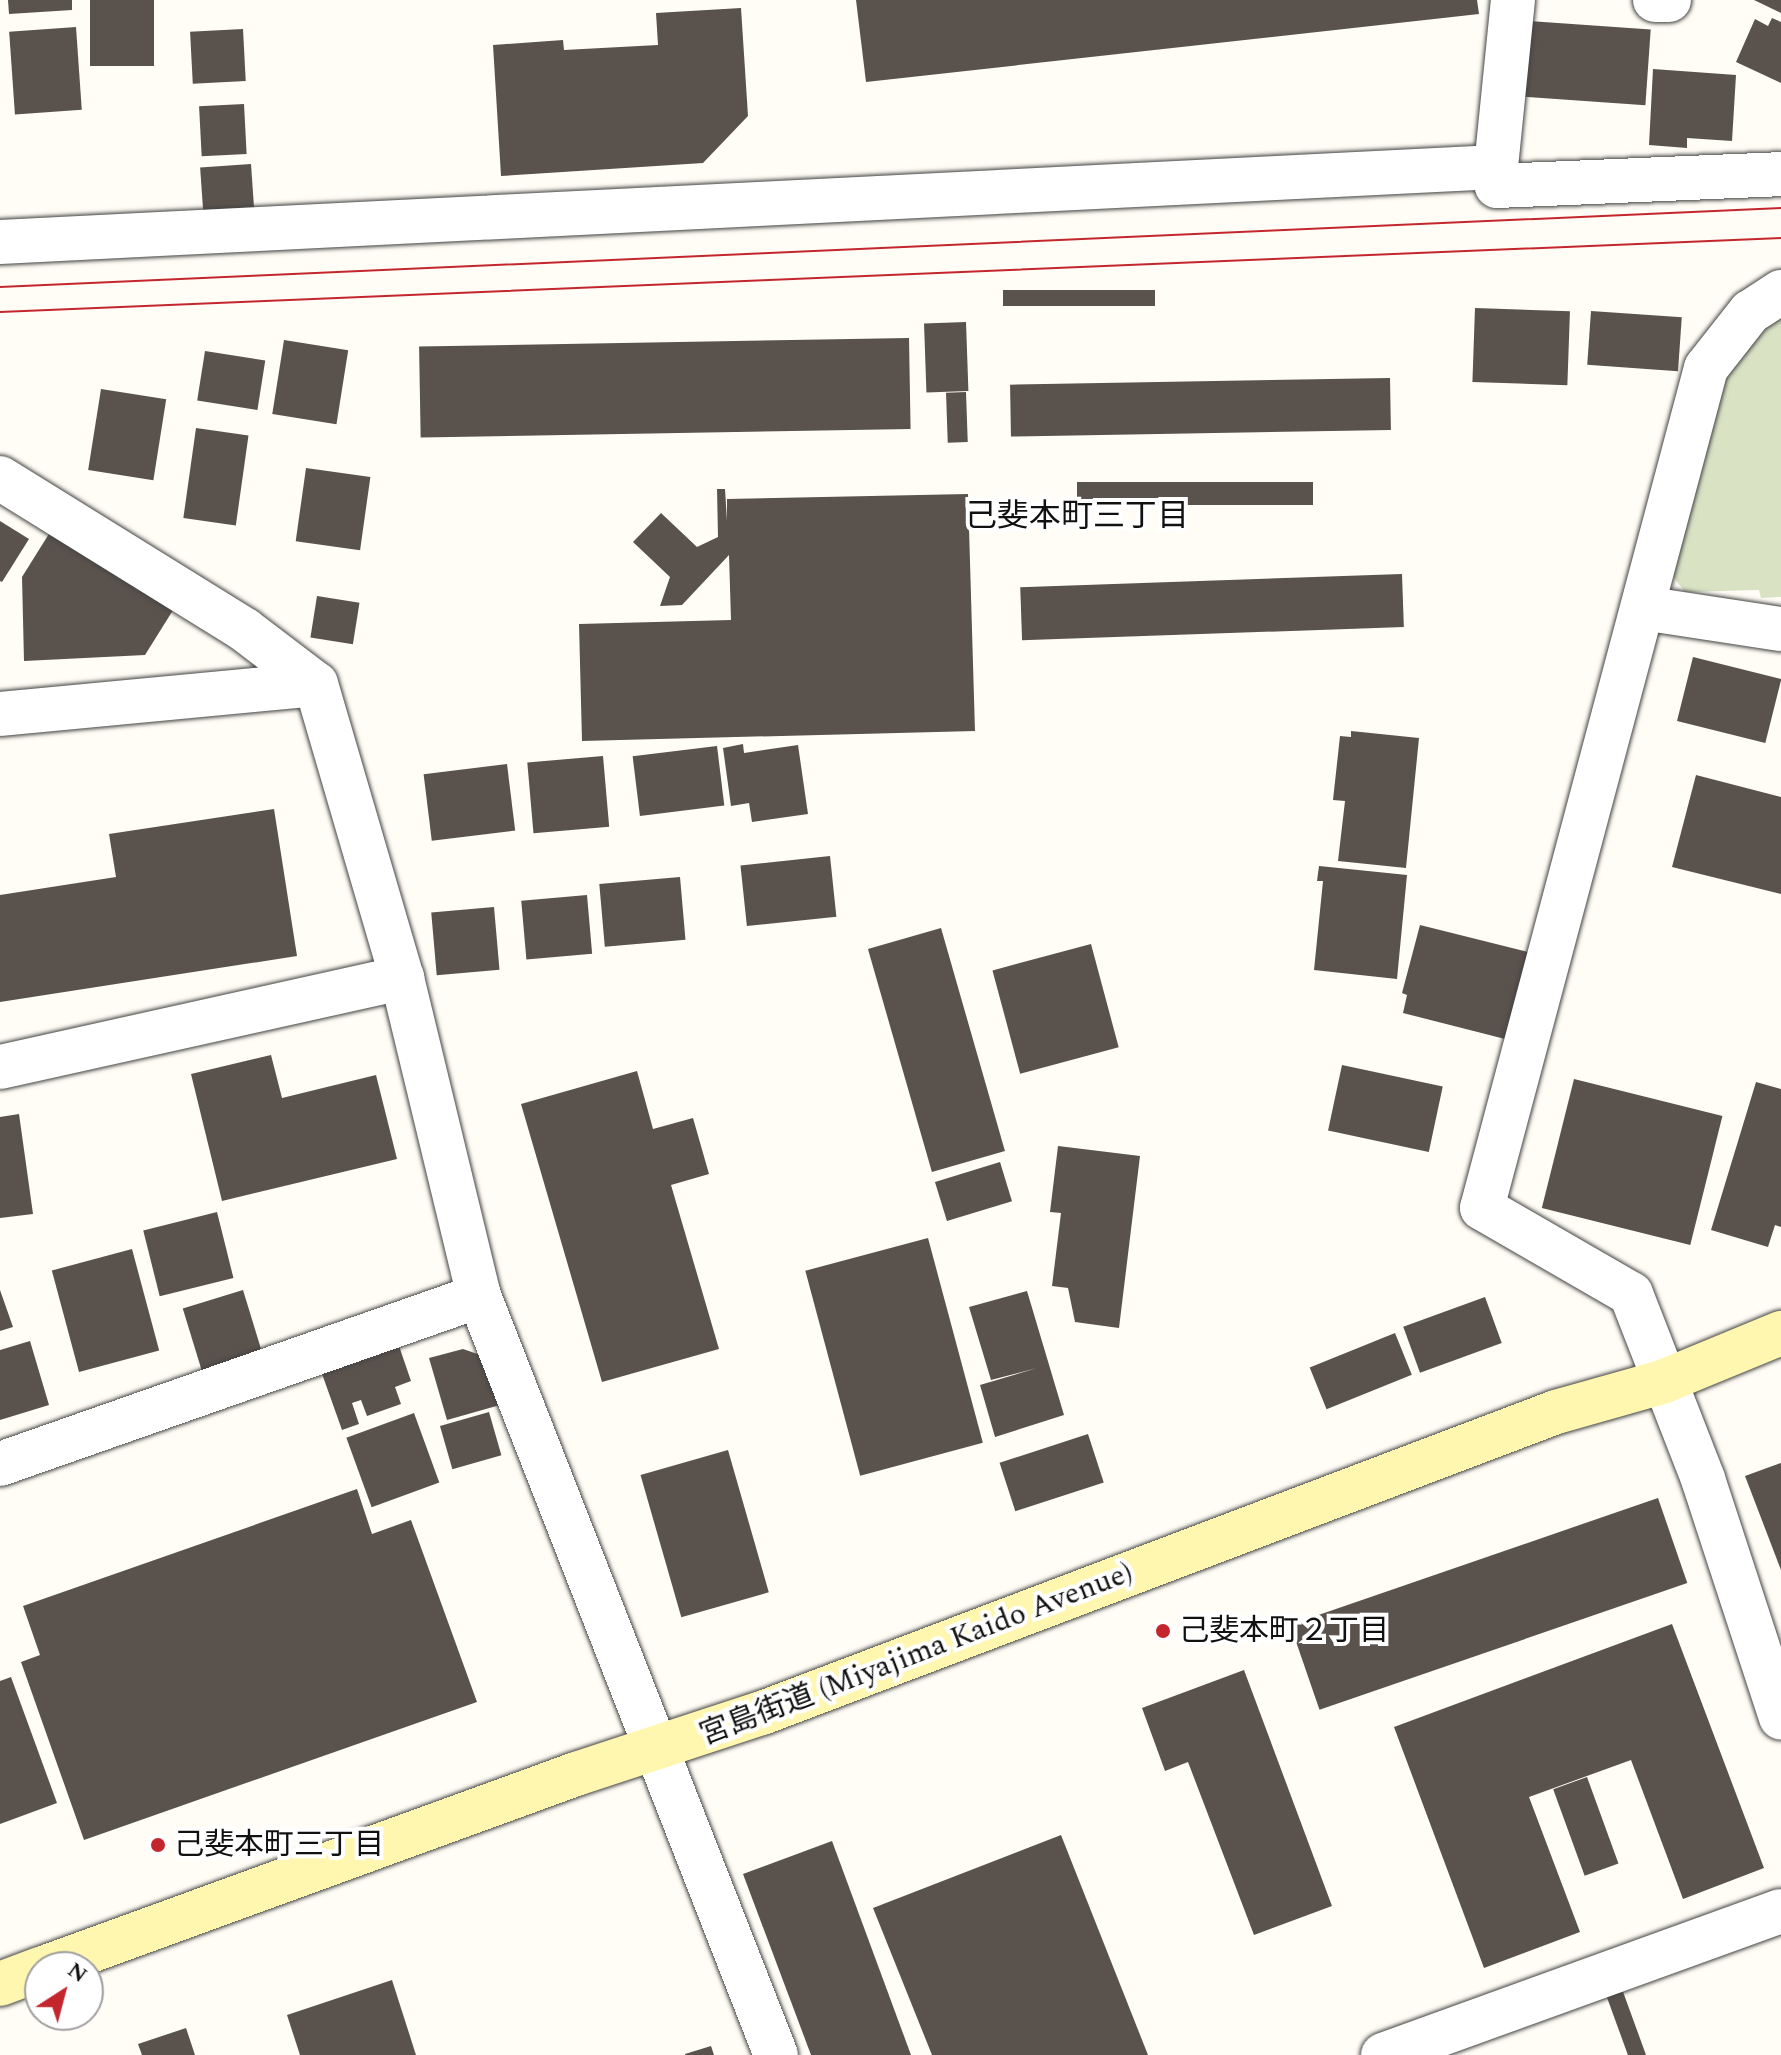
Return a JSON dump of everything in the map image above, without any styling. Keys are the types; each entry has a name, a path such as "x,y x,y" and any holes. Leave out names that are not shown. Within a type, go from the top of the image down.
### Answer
{"street":[{"path":"1513,0 1496,167 1497,186 1781,174"},
{"path":"1655,0 1669,0"},
{"path":"0,242 1496,167"},
{"path":"1781,292 1750,312 1706,368 1482,1208 1631,1294 1662,1382 1703,1479 1781,1718"},
{"path":"0,478 245,630 316,684 402,978 479,1296 776,2055"},
{"path":"1643,608 1781,629"},
{"path":"0,714 316,684"},
{"path":"0,1067 402,978"},
{"path":"0,1464 479,1296"},
{"name":"宮島街道 (Miyajima Kaido Avenue)","path":"90,1951 576,1774 658,1750 1556,1412 1662,1382 1781,1333"},
{"path":"1383,2055 1781,1911"},
{"path":"0,1984 24,1975"}],"green space":[{"path":"1781,313 1781,597 1761,598 1759,590 1685,592 1668,570 1727,371 1743,348"}],"building":[{"path":"8,0 72,0 72,10 9,14"},
{"path":"90,0 154,0 154,66 90,66"},
{"path":"856,0 1477,0 1479,14 866,82"},
{"path":"1754,0 1781,0 1781,13"},
{"path":"741,8 748,116 703,163 501,176 493,45 563,40 564,50 658,45 656,13"},
{"path":"1772,18 1781,22 1781,83 1736,62 1755,19 1768,26"},
{"path":"1529,21 1651,30 1645,105 1524,97"},
{"path":"76,27 82,110 15,114 9,32"},
{"path":"243,29 246,81 193,84 190,32"},
{"path":"1653,69 1736,75 1732,141 1687,138 1687,148 1649,145"},
{"path":"244,104 247,154 202,156 199,106"},
{"path":"251,164 254,211 203,214 200,168"},
{"path":"1003,290 1155,290 1155,306 1003,306"},
{"path":"1475,308 1570,311 1567,385 1472,382"},
{"path":"1591,311 1682,317 1678,371 1587,365"},
{"path":"966,322 968,391 926,392 924,323"},
{"path":"909,338 911,429 421,438 419,347"},
{"path":"284,340 348,350 336,424 272,414"},
{"path":"205,351 265,361 257,410 197,400"},
{"path":"1390,378 1391,430 1011,437 1010,385"},
{"path":"101,389 166,399 153,480 88,470"},
{"path":"966,392 968,442 948,443 946,393"},
{"path":"196,428 248,435 236,525 183,518"},
{"path":"306,468 370,477 360,550 296,541"},
{"path":"1077,482 1313,482 1313,505 1077,505"},
{"path":"717,489 725,489 727,521 727,499 968,494 975,731 582,741 579,624 731,620 729,555 682,605 660,606 670,577 633,542 661,513 697,547 718,537"},
{"path":"0,521 29,539 2,582 0,581"},
{"path":"52,529 175,607 145,655 24,661 22,577"},
{"path":"1402,574 1404,627 1022,640 1020,587"},
{"path":"317,596 359,603 353,644 310,637"},
{"path":"1693,657 1781,679 1765,743 1677,721"},
{"path":"1351,731 1419,738 1406,868 1338,861 1345,801 1333,800 1340,736 1351,737"},
{"path":"743,744 744,753 798,745 808,814 752,822 749,803 731,806 723,748"},
{"path":"717,746 724,806 640,816 633,756"},
{"path":"603,756 609,827 533,833 527,763"},
{"path":"507,764 515,831 432,841 424,774"},
{"path":"1696,775 1781,797 1781,894 1672,867"},
{"path":"274,809 297,956 0,1002 0,895 116,877 109,834"},
{"path":"830,856 836,917 747,926 740,865"},
{"path":"1319,866 1407,875 1397,979 1314,970 1323,881 1317,881"},
{"path":"680,877 685,940 605,947 599,884"},
{"path":"587,895 592,954 526,960 521,901"},
{"path":"494,907 499,970 437,975 431,912"},
{"path":"1420,925 1528,952 1505,1039 1403,1013 1407,995 1402,993"},
{"path":"941,928 1005,1151 932,1172 868,949"},
{"path":"1091,944 1119,1047 1020,1074 992,970"},
{"path":"271,1055 282,1098 376,1075 397,1159 222,1201 191,1074"},
{"path":"1342,1065 1443,1086 1429,1152 1328,1131"},
{"path":"637,1071 653,1129 693,1118 709,1174 671,1185 719,1349 602,1382 521,1104"},
{"path":"1574,1079 1722,1116 1690,1245 1542,1208"},
{"path":"1756,1082 1781,1089 1781,1227 1775,1225 1768,1247 1711,1230"},
{"path":"19,1114 33,1214 0,1218 0,1117"},
{"path":"1058,1146 1140,1156 1119,1328 1075,1322 1068,1288 1052,1286 1061,1213 1050,1212"},
{"path":"1000,1162 1012,1201 947,1221 935,1182"},
{"path":"217,1212 233,1278 160,1296 143,1230"},
{"path":"928,1238 983,1443 860,1476 805,1271"},
{"path":"132,1249 159,1350 79,1372 52,1270"},
{"path":"0,1290 13,1327 0,1331"},
{"path":"243,1290 263,1354 202,1372 183,1308"},
{"path":"1027,1291 1064,1415 995,1437 980,1385 1037,1368 991,1380 969,1307"},
{"path":"1485,1297 1502,1343 1420,1373 1403,1327"},
{"path":"1395,1333 1412,1375 1327,1409 1310,1367"},
{"path":"30,1341 49,1405 0,1420 0,1350"},
{"path":"398,1343 411,1381 395,1387 401,1404 367,1416 361,1400 352,1403 359,1424 342,1430 321,1371"},
{"path":"463,1349 486,1357 500,1405 447,1420 429,1358"},
{"path":"489,1412 501,1455 452,1469 440,1426"},
{"path":"414,1413 439,1483 372,1507 346,1438"},
{"path":"1088,1434 1104,1483 1015,1511 1000,1463"},
{"path":"728,1450 769,1592 681,1617 641,1475"},
{"path":"1781,1463 1781,1570 1745,1476"},
{"path":"357,1489 372,1534 411,1520 477,1702 84,1840 21,1662 40,1655 23,1606"},
{"path":"1658,1498 1687,1583 1319,1710 1290,1625"},
{"path":"1672,1624 1764,1868 1683,1899 1631,1760 1529,1797 1580,1932 1484,1968 1394,1727"},
{"path":"1244,1670 1332,1906 1254,1935 1188,1762 1165,1771 1142,1708"},
{"path":"11,1677 57,1803 0,1824 0,1681"},
{"path":"1587,1777 1618,1863 1585,1876 1553,1789"},
{"path":"1061,1835 1148,2055 932,2055 873,1908"},
{"path":"832,1841 911,2055 811,2055 743,1874"},
{"path":"392,1980 416,2055 300,2055 287,2015"},
{"path":"1622,1989 1646,2055 1628,2055 1606,1995"},
{"path":"186,2028 195,2055 142,2055 138,2044"},
{"path":"711,2046 714,2055 685,2055 685,2054"}],"tram line":[{"path":"0,287 1781,208"},
{"path":"0,312 1781,238"}],"place":[{"name":"己斐本町２丁目","path":"1163,1631"},
{"name":"己斐本町三丁目","path":"158,1845"}],"district":[{"name":"己斐本町三丁目","path":"1077,517"}]}
